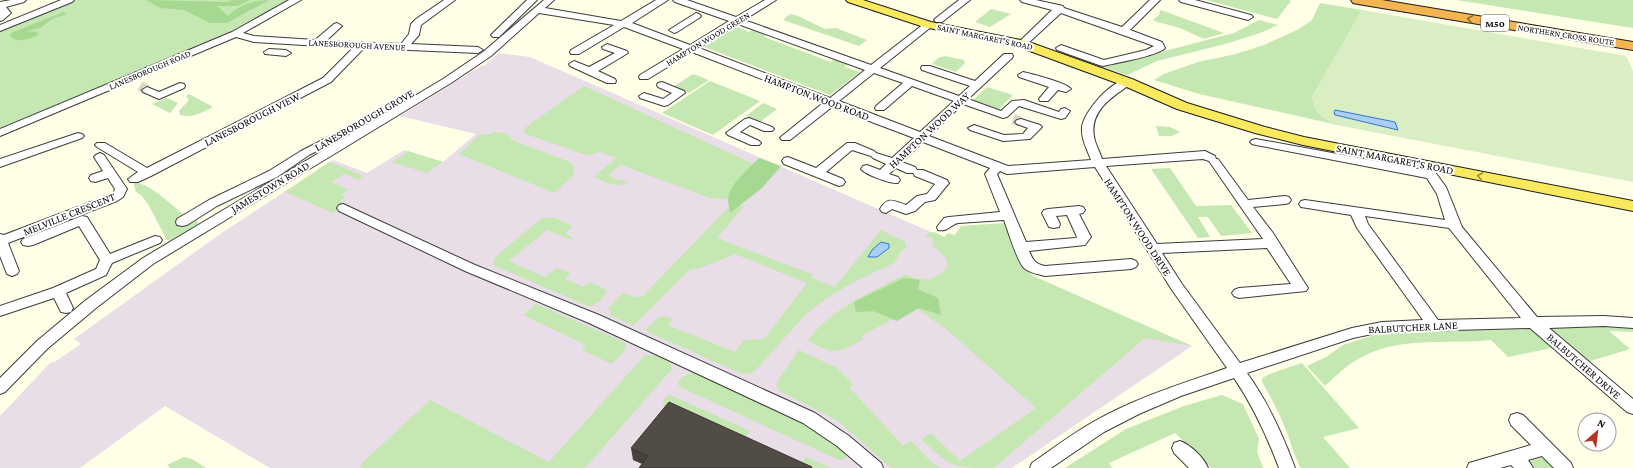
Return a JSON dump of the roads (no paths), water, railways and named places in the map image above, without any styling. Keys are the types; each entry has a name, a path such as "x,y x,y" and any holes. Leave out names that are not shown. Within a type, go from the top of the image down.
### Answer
{"highway":[{"name":"NORTHERN CROSS ROUTE","path":"1358,0 1633,46"},
{"name":"NORTHERN CROSS ROUTE","path":"1421,0 1633,35"}],"main road":[{"name":"SAINT MARGARET'S ROAD","path":"852,0 928,25 1022,44 1044,51 1127,82 1182,106 1218,118 1633,206"},
{"name":"SAINT MARGARET'S ROAD","path":"1296,134 1633,195"}],"street":[{"path":"0,18 6,13 0,5 21,0"},
{"path":"0,28 69,0"},
{"name":"LANESBOROUGH ROAD","path":"0,133 235,34 296,0"},
{"path":"403,47 414,35 416,24 450,0"},
{"name":"JAMESTOWN ROAD","path":"0,388 42,345 91,304 148,261 447,81 487,54 535,5 550,0"},
{"path":"575,52 600,44 622,23 663,0"},
{"path":"678,0 701,14 737,21 1036,127 1026,137 1003,138 974,128"},
{"name":"HAMPTON WOOD GREEN","path":"644,96 664,104 680,93 644,77 771,0"},
{"path":"939,20 965,0"},
{"path":"1025,0 1060,8 1124,30 1159,44 1160,48 1103,63 1061,48"},
{"path":"1124,30 1155,0"},
{"path":"1184,0 1248,17"},
{"name":"HAMPTON WOOD ROAD","path":"535,5 668,33 692,48 831,102 874,112 921,137 1007,170 1204,155 1212,160 1245,204"},
{"name":"LANESBOROUGH GROVE","path":"182,222 198,217 214,203 256,184 305,153 369,119 460,64 535,5"},
{"path":"1022,44 1060,8"},
{"path":"668,33 701,14"},
{"path":"754,142 732,133 749,121 787,137 928,25"},
{"path":"318,43 337,26"},
{"name":"LANESBOROUGH AVENUE","path":"235,34 254,39 290,42 478,50"},
{"path":"277,52 290,42"},
{"path":"590,71 623,53 600,44"},
{"name":"LANESBOROUGH VIEW","path":"134,179 327,80 360,46"},
{"name":"HAMPTON WOOD WAY","path":"881,175 1008,56"},
{"path":"574,64 611,81"},
{"path":"926,68 977,85"},
{"path":"1012,119 1016,103 1040,102 1061,87 1023,75"},
{"path":"127,80 159,96 180,86"},
{"name":"HAMPTON WOOD DRIVE","path":"1127,82 1104,98 1091,115 1088,127 1089,141 1098,163 1177,287 1237,371"},
{"path":"874,112 910,83"},
{"path":"1040,102 1061,116 1065,112"},
{"path":"0,163 53,141 78,136"},
{"name":"BALBUTCHER DRIVE","path":"1256,142 1431,176 1439,183 1454,225 1534,323 1633,408"},
{"path":"818,173 851,146 943,183 931,197 920,199 911,208 906,210 890,204 886,209"},
{"name":"MELVILLE CRESCENT","path":"1,240 113,198 119,194 121,189 100,151 146,173"},
{"path":"788,160 839,182"},
{"path":"998,167 991,174 1028,264 1045,271 1130,264"},
{"path":"867,169 894,180"},
{"path":"96,178 111,173"},
{"path":"1239,294 1302,288 1245,204 1285,200"},
{"path":"1305,204 1454,225"},
{"path":"343,208 470,268 594,319 809,418 843,441 875,468"},
{"path":"1021,247 1060,234 1080,242 1084,237 1075,211 1048,213 1060,234"},
{"path":"1356,212 1362,225 1434,325"},
{"path":"943,227 949,221 958,219 1008,216"},
{"path":"28,242 82,220 107,260"},
{"path":"1,240 12,271"},
{"path":"0,311 58,291 101,272 107,260 155,240"},
{"path":"1153,249 1271,243"},
{"path":"58,291 66,308"},
{"name":"BALBUTCHER LANE","path":"1038,468 1098,427 1175,392 1352,333 1382,327 1434,325 1604,320 1633,323"},
{"path":"1237,371 1257,400 1276,439 1287,468"},
{"path":"1517,420 1565,468"},
{"path":"1180,448 1200,468"},
{"path":"1475,468 1520,463 1545,448"}],"water":[{"path":"1335,110 1395,122 1398,130 1335,115"},
{"path":"881,242 889,244 889,248 877,257 868,257 872,250"}],"tunnel":[{"path":"140,86 147,90"},
{"path":"1013,119 1021,122"}]}
